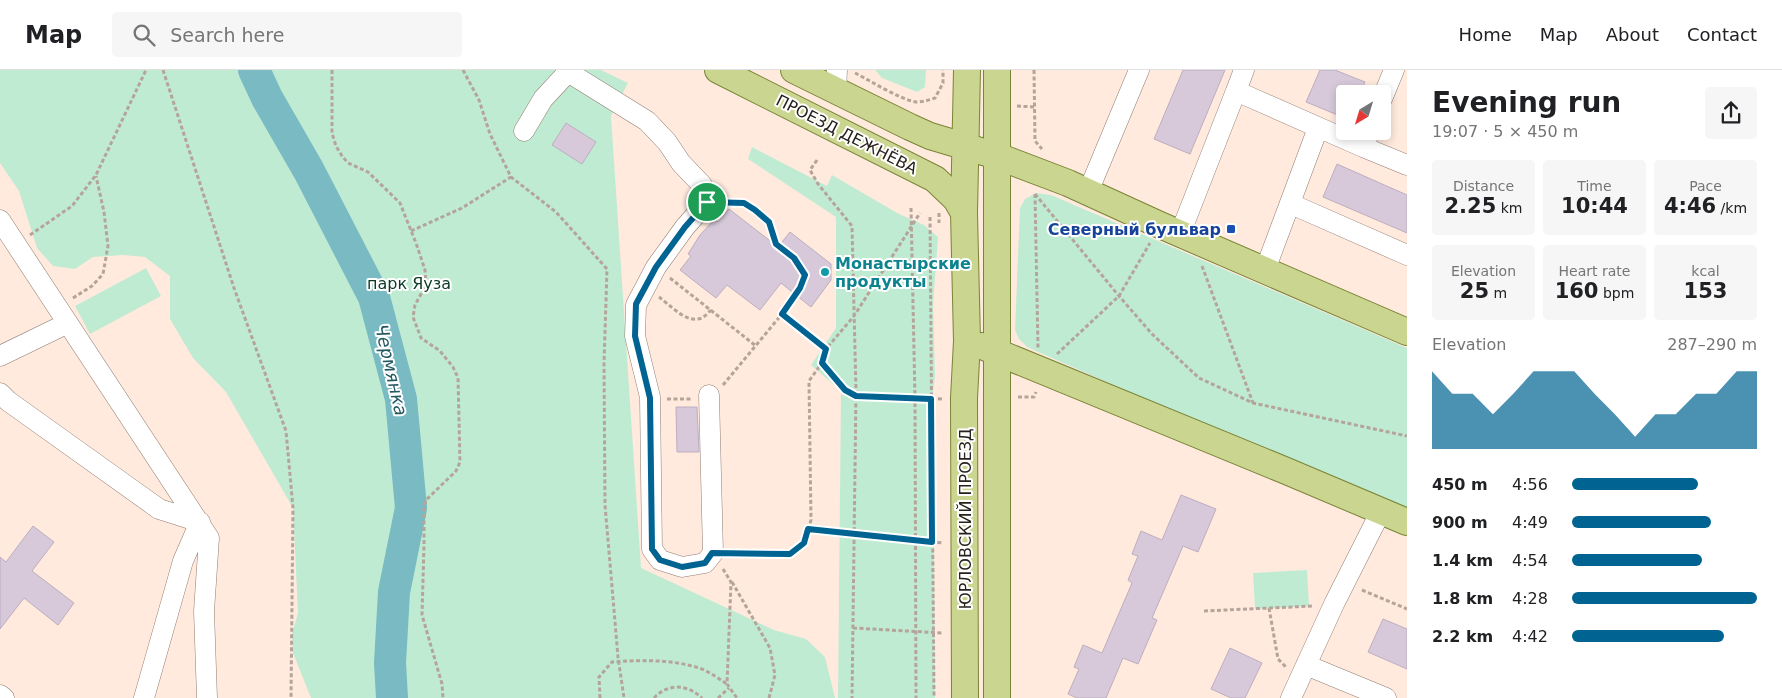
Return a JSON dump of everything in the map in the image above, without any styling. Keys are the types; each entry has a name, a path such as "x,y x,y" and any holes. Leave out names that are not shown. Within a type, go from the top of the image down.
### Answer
{"main road":[{"name":"ПРОЕЗД ДЕЖНЁВА","path":"718,70 936,179 956,199 964,213"},
{"name":"ПРОЕЗД ДЕЖНЁВА","path":"794,70 841,77 910,127 930,136 965,146"},
{"name":"ЮРЛОВСКИЙ ПРОЕЗД","path":"965,698 964,398 967,341 964,213 967,70"},
{"name":"ЮРЛОВСКИЙ ПРОЕЗД","path":"997,70 997,698"},
{"path":"965,146 997,156 1088,192 1177,233 1407,332"},
{"path":"967,341 998,352 1407,522"}],"lane":[{"path":"1088,192 1139,70"},
{"path":"1177,233 1244,70"},
{"path":"1388,85 1394,70"},
{"path":"524,131 543,100 569,71 647,121 667,142 681,163 702,185 707,202 685,227 656,267 636,304 635,336 650,398 652,549 660,560 682,567 705,563 712,553 709,395"},
{"path":"1236,91 1318,128 1336,132"},
{"path":"1265,270 1318,128"},
{"path":"1368,140 1407,165"},
{"path":"1291,204 1407,255"},
{"path":"0,220 209,538 204,611 207,698"},
{"path":"0,356 63,316"},
{"path":"0,393 8,401 159,509 200,522"},
{"path":"1291,698 1334,604 1381,511"},
{"path":"144,698 183,561 200,522"},
{"path":"1302,672 1386,698"},
{"path":"0,695 4,698"}],"path":[{"path":"16,244 72,206 96,175 146,70"},
{"path":"163,70 234,288 286,431 293,508 291,698"},
{"path":"332,70 332,133 336,146 348,163 368,172 391,192 400,203 425,270 426,285 414,305 413,317 422,338 440,351 453,367 458,378 460,462 456,471 426,500 424,508 422,615 442,684 443,698"},
{"path":"463,70 479,100 490,134 511,177 556,212 607,269 604,363 604,505 624,698"},
{"path":"841,77 917,102 936,98 943,83 943,70"},
{"path":"1016,106 1034,107"},
{"path":"817,160 810,170 818,184 852,226 856,396 852,698"},
{"path":"63,316 103,274 108,246 104,212 96,175"},
{"path":"411,231 462,208 511,177"},
{"path":"1038,352 1035,194 1152,334 1199,378 1253,403 1407,436"},
{"path":"650,398 692,399 715,394 782,314 800,288 805,275 794,258 776,244 769,222 755,210 744,203 707,202"},
{"path":"911,208 915,399 916,698"},
{"path":"712,553 790,554 804,543 811,520 809,381 822,363 826,349 854,316 920,213"},
{"path":"930,218 934,698"},
{"path":"1054,357 1119,296 1177,233 1253,403"},
{"path":"656,267 756,346"},
{"path":"644,287 686,317 697,320 704,317 711,310"},
{"path":"782,314 826,349"},
{"path":"822,363 845,390 856,396 944,399"},
{"path":"1018,397 1034,397 1038,387"},
{"path":"808,529 944,543"},
{"path":"712,553 770,648 774,675 769,698"},
{"path":"731,582 727,684 737,698"},
{"path":"1345,583 1407,610"},
{"path":"1204,611 1334,604"},
{"path":"1269,608 1278,660 1302,672"},
{"path":"853,628 944,633"},
{"path":"600,698 599,677 612,662 641,660 678,662 700,668 727,684"},
{"path":"654,698 661,690 680,686 697,693 702,698"},
{"path":"718,698 729,688"}],"green space":[{"name":"парк Яуза","path":"0,70 601,70 628,83 611,116 641,568 774,630 806,639 825,657 835,698 311,698 293,653 292,634 298,613 293,508 226,392 193,358 170,319 170,276 145,257 123,255 93,257 75,269 53,266 37,248 19,191 0,163"},
{"path":"875,70 926,70 925,87 917,92 882,78"},
{"path":"752,147 827,186 832,175 899,214 924,225 938,237 933,305 935,376 933,391 935,698 838,698 841,391 811,365 836,328 836,217 748,159"},
{"path":"1036,193 1051,195 1407,348 1407,514 1027,347 1019,339 1015,330 1020,208 1025,199"},
{"path":"146,268 161,296 90,334 75,306"},
{"path":"1307,570 1309,606 1255,609 1253,573"}],"building":[{"path":"1183,70 1225,70 1190,154 1154,139"},
{"path":"1320,70 1335,70 1365,82 1364,85 1336,85 1336,114 1306,102"},
{"path":"566,123 596,142 582,164 552,145"},
{"path":"1337,164 1407,195 1407,233 1323,197"},
{"path":"729,209 778,247 790,232 831,264 831,280 811,307 781,283 760,310 727,285 716,298 680,270 691,256 688,254 700,235 715,219 718,222"},
{"path":"676,407 697,407 699,452 677,452"},
{"path":"1181,495 1216,509 1198,552 1183,546 1152,618 1157,620 1138,664 1123,658 1106,698 1077,698 1068,694 1079,669 1074,667 1083,645 1102,653 1132,583 1128,580 1138,556 1132,554 1141,531 1162,540"},
{"path":"33,526 54,542 32,571 74,603 58,625 24,598 0,629 0,557 6,562"},
{"path":"1383,619 1407,629 1407,669 1368,652"},
{"path":"1230,648 1262,663 1245,698 1231,698 1211,689"}],"waterway":[{"name":"Чермянка","path":"254,70 267,98 309,171 374,297 401,399 411,508 394,592 390,663 392,698"}],"place":[{"name":"Северный бульвар","path":"1231,229"},
{"name":"Монастырские продукты","path":"825,272"}],"route":[{"path":"707,202 744,203 769,222 776,244 794,258 805,275 800,288 782,314 826,349 822,363 845,390 856,396 931,399 932,542 808,529 804,543 790,554 712,553 705,563 682,567 660,560 652,549 650,398 635,336 636,304 656,267 685,227 707,202"}]}
